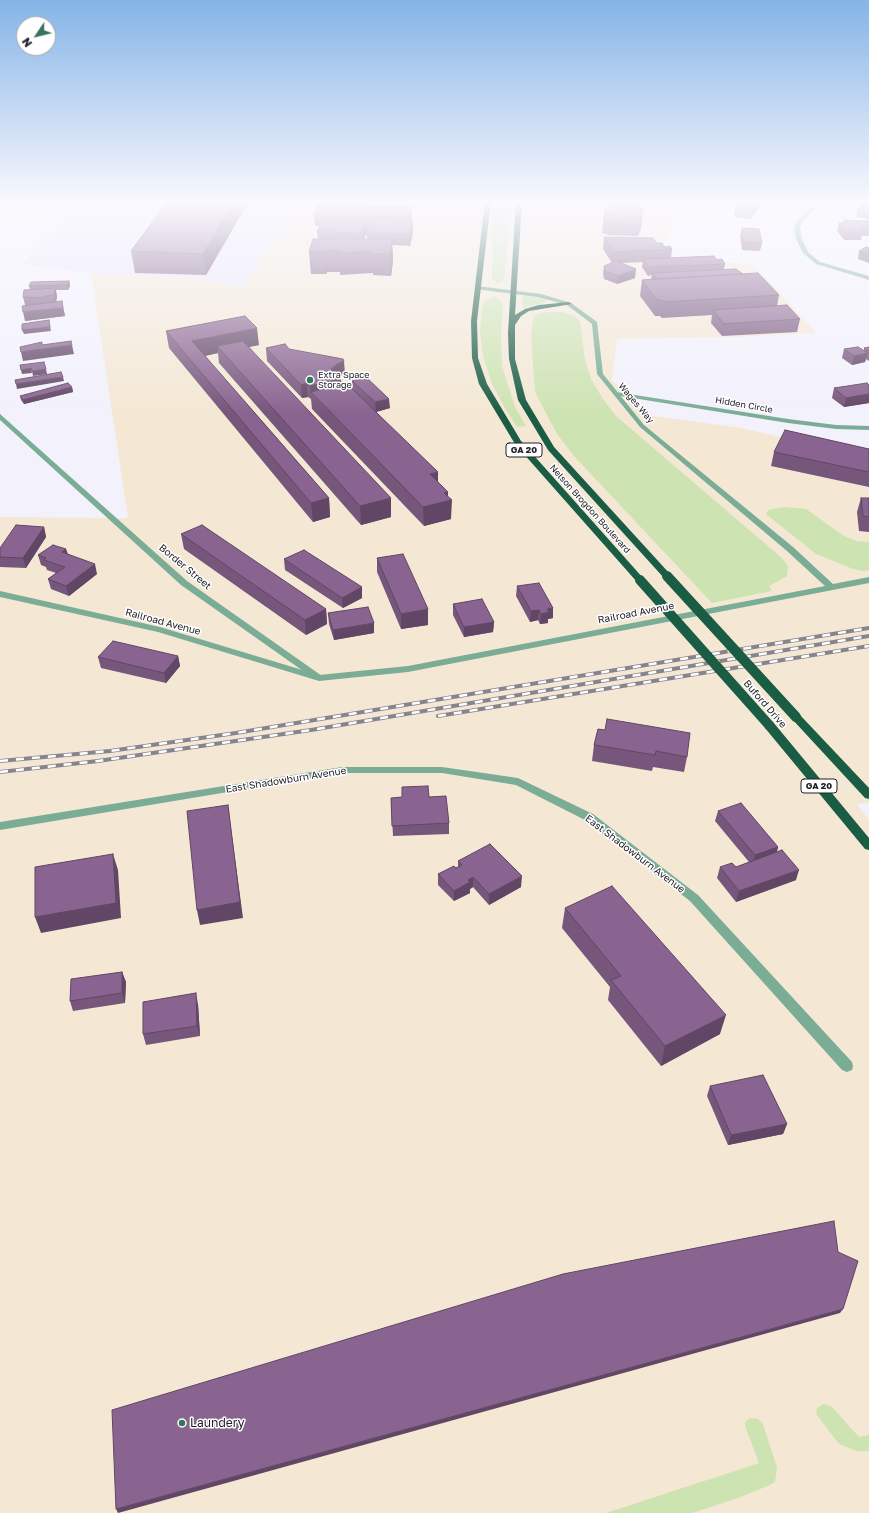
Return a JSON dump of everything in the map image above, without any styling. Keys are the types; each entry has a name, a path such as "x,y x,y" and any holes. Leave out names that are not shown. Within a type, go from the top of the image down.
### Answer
{"highway":[{"name":"Nelson Brogdon Boulevard","path":"479,272 474,321 475,358 483,384 518,442 640,580"},
{"name":"Nelson Brogdon Boulevard","path":"514,272 512,359 522,400 550,448 667,576"},
{"path":"512,324 519,315 527,310 569,304"},
{"name":"Buford Drive","path":"667,576 869,795"},
{"name":"Buford Drive","path":"640,580 769,725 869,846"}],"street":[{"path":"847,272 869,278"},
{"name":"Wages Way","path":"477,288 539,295 569,304 595,323 600,374 642,426 790,549 831,587"},
{"name":"Hidden Circle","path":"616,394 788,421 836,427 869,428"},
{"name":"Border Street","path":"0,416 184,584 319,678"},
{"name":"Railroad Avenue","path":"0,594 160,630 319,678 408,669 869,580"},
{"name":"East Shadowburn Avenue","path":"0,826 342,770 442,770 518,782 589,817 694,898 847,1066"}],"shaded area":[{"path":"80,272 252,272 243,287 195,278"},
{"path":"252,272 760,272 817,333 736,337 617,339 612,380 639,406 640,414 741,428 869,457 869,803 857,804 869,820 869,1513 0,1513 0,517 128,518 91,273 195,278 243,287"}],"green space":[{"path":"492,272 505,272 504,280 498,284 492,278"},
{"path":"495,296 502,302 503,307 501,334 502,366 515,407 526,426 517,427 506,410 492,384 483,356 480,331 482,308 484,302"},
{"path":"528,296 548,300 541,304 523,308 522,297"},
{"path":"562,312 572,315 580,321 585,360 591,379 603,399 616,416 782,558 788,566 787,576 769,586 772,591 712,603 574,456 557,434 535,392 531,334 534,317 540,313"},
{"path":"784,507 806,509 844,536 857,541 869,542 869,570 863,571 853,569 816,554 766,514 768,510"},
{"path":"824,1404 832,1407 859,1437 869,1435 869,1451 857,1451 839,1444 816,1414 817,1408"},
{"path":"750,1418 758,1419 763,1424 777,1468 775,1482 738,1498 692,1513 606,1513 759,1463 745,1426 745,1422"}],"building":[{"path":"607,272 629,272 618,276"},
{"path":"740,272 743,274 657,279 652,273"},
{"path":"758,273 779,295 664,302 662,300 657,300 642,280"},
{"path":"69,281 67,285 29,286 31,282"},
{"path":"55,288 54,295 45,296 44,298 23,297 24,290"},
{"path":"62,301 63,308 23,312 22,306"},
{"path":"787,305 800,319 724,324 713,310"},
{"path":"245,316 257,328 192,341 329,498 311,503 166,331"},
{"path":"49,320 50,327 22,330 22,324"},
{"path":"71,341 72,345 21,352 20,347 42,342 42,345"},
{"path":"243,341 391,498 360,506 217,346"},
{"path":"285,344 289,349 343,359 344,361 331,369 341,379 310,386 307,383 301,385 266,348"},
{"path":"858,347 868,353 854,356 844,349"},
{"path":"44,362 46,369 32,371 31,368 21,370 20,365"},
{"path":"61,372 63,377 16,384 15,380"},
{"path":"366,377 389,399 375,402 352,381"},
{"path":"68,383 72,387 23,400 20,396"},
{"path":"867,383 869,385 869,394 846,398 834,388"},
{"path":"340,385 343,388 349,386 438,472 430,474 448,492 444,493 452,500 423,507 311,392"},
{"path":"785,430 869,449 869,472 774,452"},
{"path":"861,498 869,498 869,517 863,516"},
{"path":"16,525 44,527 23,558 0,557 0,548"},
{"path":"202,525 326,609 305,620 181,534"},
{"path":"53,545 66,549 62,552 95,564 66,586 48,579 65,567 44,560 46,558 38,555"},
{"path":"304,550 362,587 342,598 284,559"},
{"path":"403,554 428,609 401,614 377,558"},
{"path":"539,583 553,608 547,609 549,612 541,614 539,610 531,611 517,586"},
{"path":"482,599 494,622 464,627 453,604"},
{"path":"368,607 374,623 333,630 328,613"},
{"path":"113,641 178,656 164,673 98,657"},
{"path":"607,719 690,733 687,757 656,751 655,755 594,745 598,729 605,730"},
{"path":"428,786 429,797 446,796 449,823 392,826 391,798 402,797 402,787"},
{"path":"741,803 778,847 755,855 718,811"},
{"path":"228,805 240,902 197,910 187,811"},
{"path":"490,844 522,876 489,894 473,877 468,880 470,882 454,891 438,874 454,866 456,868 462,865 458,861"},
{"path":"782,850 799,870 739,891 720,867 732,863 736,867"},
{"path":"113,854 116,903 35,917 35,867"},
{"path":"612,886 726,1015 665,1046 611,980 621,976 565,908"},
{"path":"122,972 122,993 70,1001 71,979"},
{"path":"196,993 197,1026 143,1034 143,1002"},
{"path":"763,1075 787,1124 731,1135 710,1086"},
{"path":"834,1221 838,1252 858,1261 843,1309 116,1509 112,1410 563,1274"}],"railway":[{"path":"0,761 110,751 236,733 869,628"},
{"path":"0,772 98,761 311,730 869,636"},
{"path":"438,716 869,646"}],"place":[{"name":"Extra Space Storage","path":"310,380"},
{"name":"Laundery","path":"182,1423"}]}
